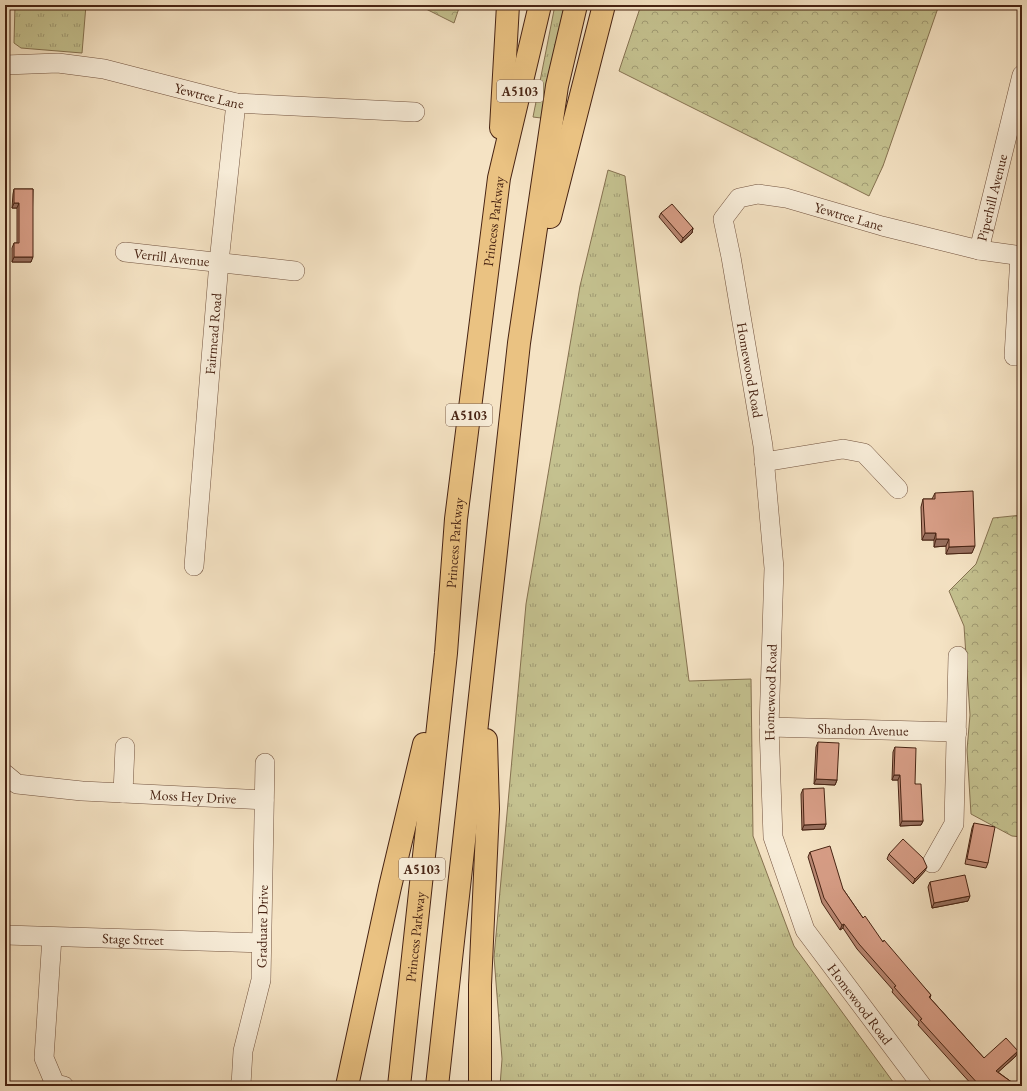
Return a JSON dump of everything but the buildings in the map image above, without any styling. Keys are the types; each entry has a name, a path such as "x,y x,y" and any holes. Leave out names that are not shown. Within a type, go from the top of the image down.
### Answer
{"highway":[{"name":"Princess Parkway","path":"399,1086 446,653 456,519 499,178 540,5"},
{"name":"A5103","path":"437,1086 519,343 557,86 576,5"},
{"path":"519,343 604,5"},
{"path":"499,178 508,10"},
{"path":"347,1086 390,887 446,653"},
{"path":"480,1086 480,985 488,809 483,667"}],"street":[{"name":"Yewtree Lane","path":"5,64 58,63 104,69 236,103 415,112"},
{"name":"Piperhill Avenue","path":"979,250 1022,75"},
{"name":"Fairmead Road","path":"194,566 219,262 236,103"},
{"name":"Yewtree Lane","path":"731,257 723,220 739,198 758,194 786,198 882,226 979,250 1021,256"},
{"name":"Verrill Avenue","path":"125,252 294,271"},
{"path":"1014,356 1021,256"},
{"name":"Homewood Road","path":"731,257 764,462 774,568 769,726 773,836 805,930 922,1086"},
{"path":"764,462 843,449 864,454 898,488"},
{"path":"932,863 954,824 958,656"},
{"name":"Shandon Avenue","path":"769,726 957,732"},
{"path":"123,793 125,747"},
{"name":"Graduate Drive","path":"239,1086 241,1085 243,1051 261,980 265,763"},
{"name":"Moss Hey Drive","path":"5,774 17,784 123,793 264,800"},
{"name":"Stage Street","path":"5,936 261,943"},
{"path":"52,937 44,1058 55,1084 64,1086"}],"green space":[{"path":"15,5 86,5 82,53 21,48 14,43"},
{"path":"418,5 460,5 454,23"},
{"path":"555,5 567,5 541,118 533,117"},
{"path":"641,5 939,5 883,166 869,196 619,71"},
{"path":"608,170 625,176 689,681 751,679 753,836 794,946 896,1086 500,1086 502,1059 494,957 526,604 580,286"},
{"path":"1022,515 1022,837 1012,836 971,814 967,750 970,715 964,626 949,591 976,564 993,518"}]}
